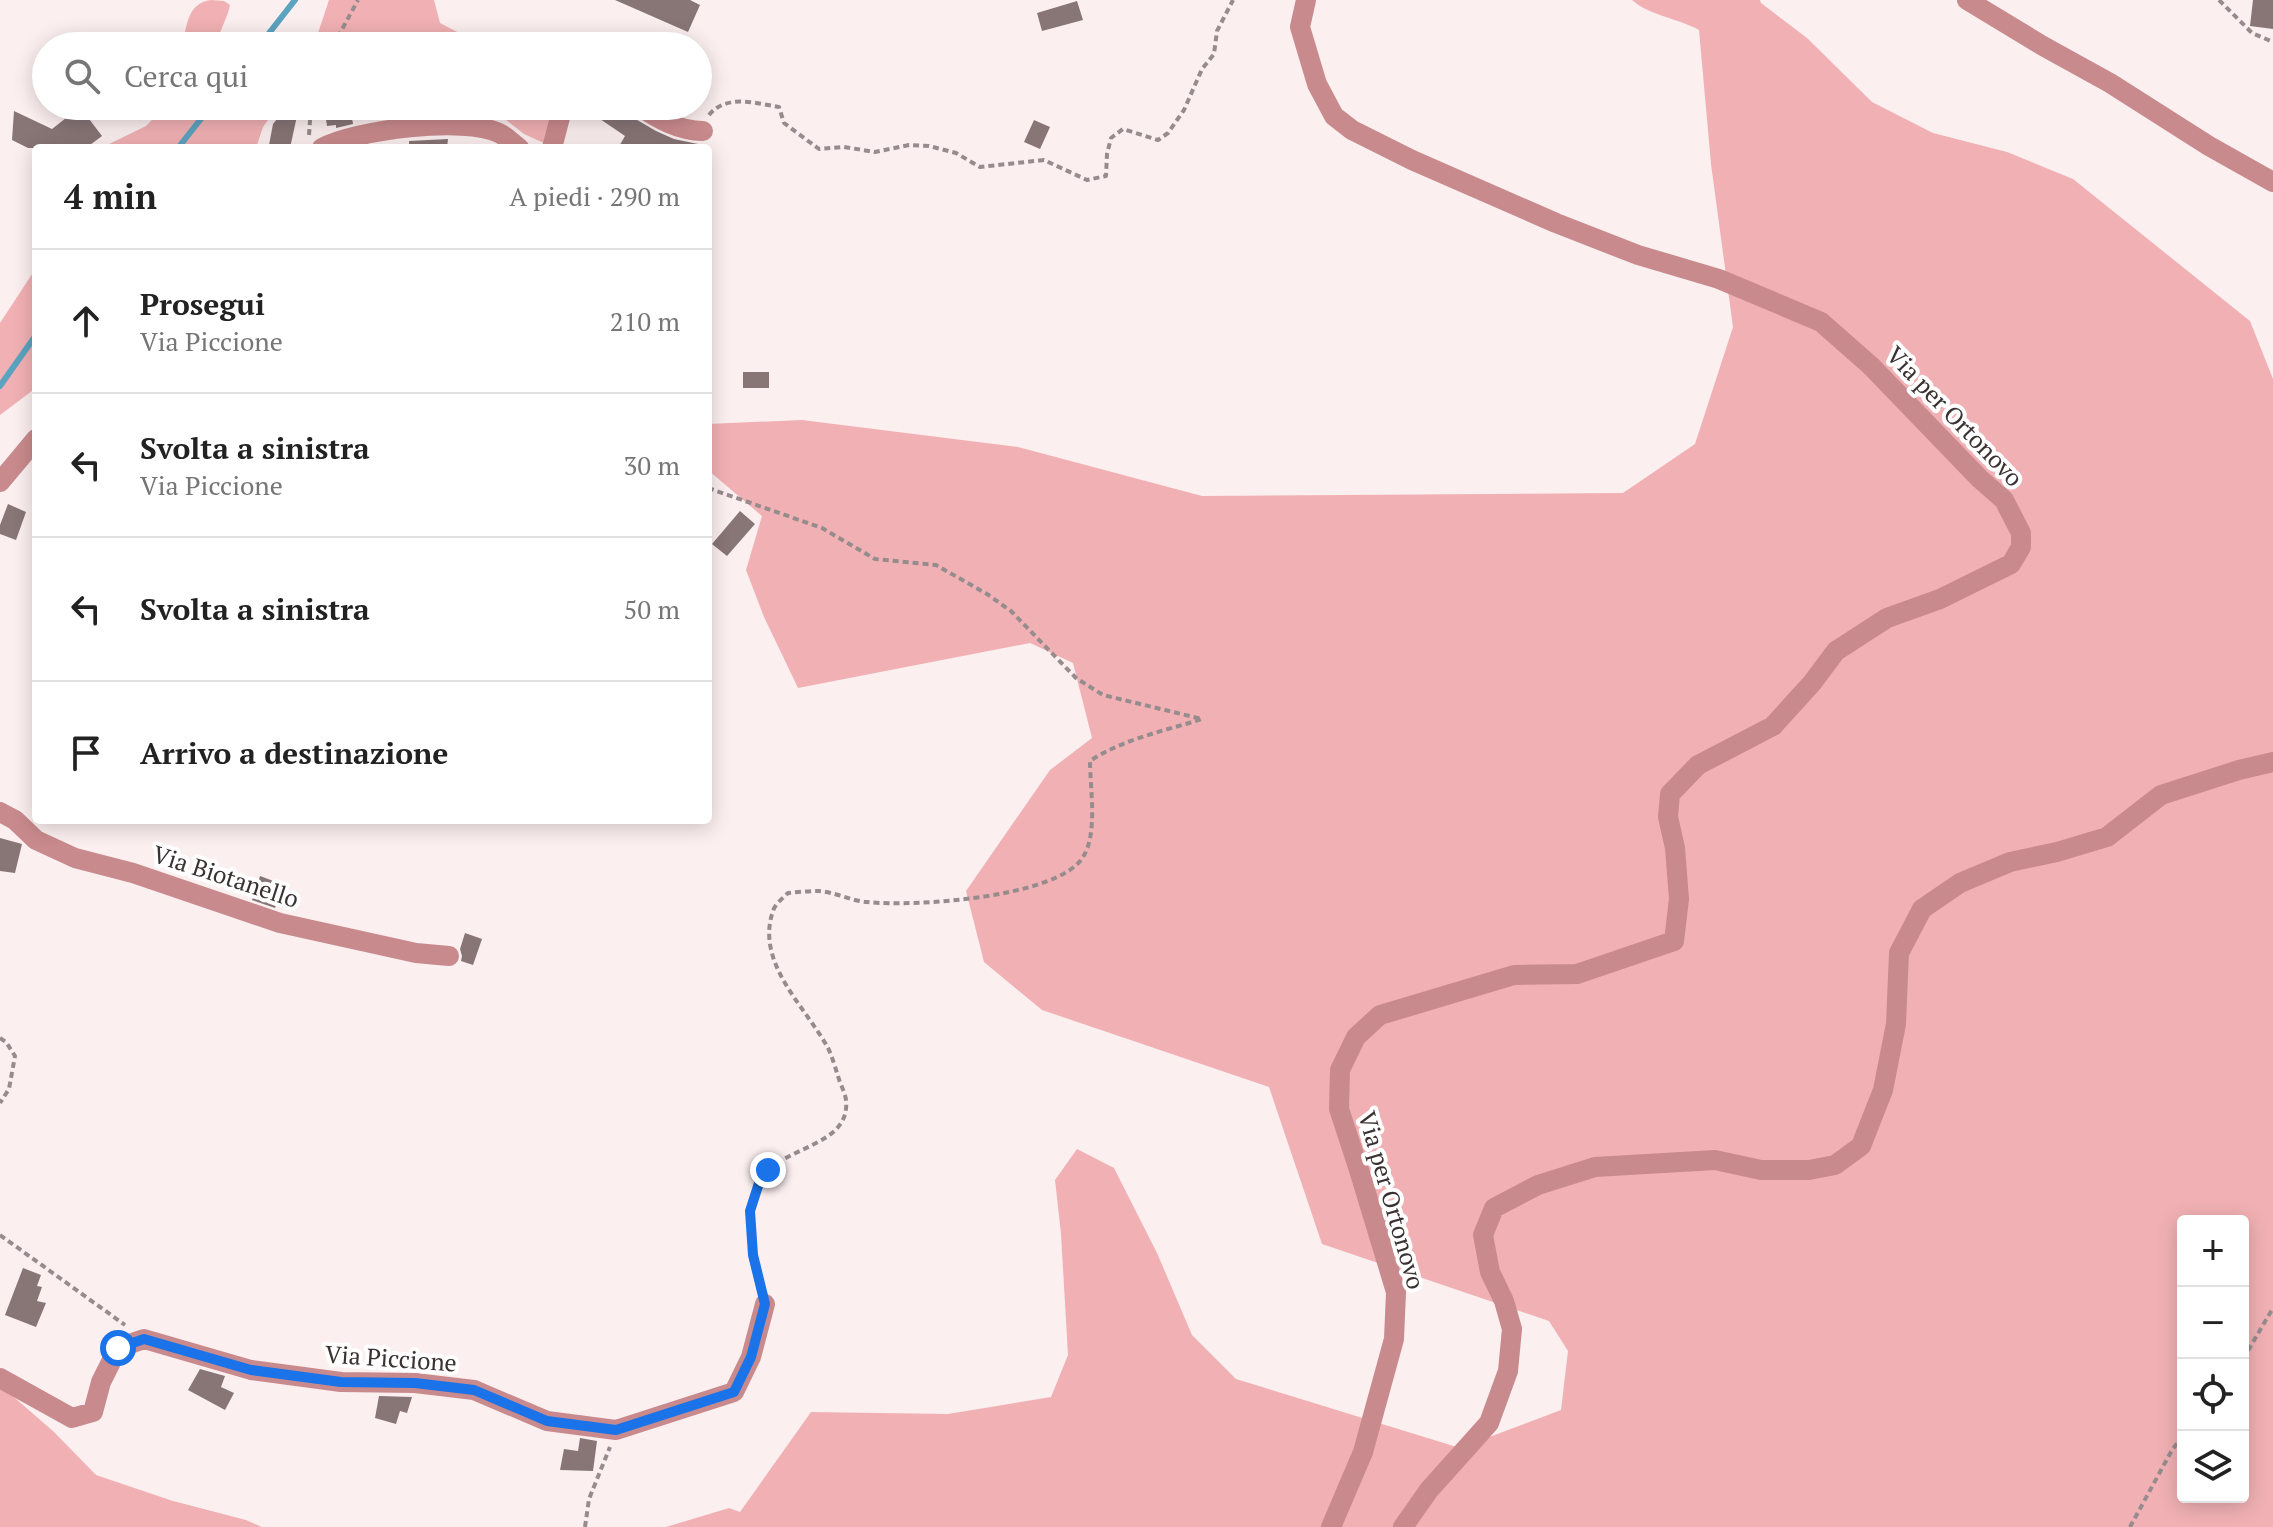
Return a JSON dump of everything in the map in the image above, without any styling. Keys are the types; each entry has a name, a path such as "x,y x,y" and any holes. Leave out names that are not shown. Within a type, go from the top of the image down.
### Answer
{"street":[{"name":"Via per Ortonovo","path":"1306,0 1300,27 1317,84 1334,116 1352,130 1412,160 1556,223 1638,255 1719,279 1821,322 1871,366 2004,500 2021,533 2021,547 2011,564 1940,599 1887,618 1836,651 1773,726 1698,765 1670,794 1668,817 1675,848 1679,899 1674,941 1577,974 1514,975 1380,1015 1356,1037 1340,1070 1339,1109 1396,1292 1394,1339 1363,1452 1331,1527"},
{"path":"1967,0 2273,182"},
{"path":"553,144 559,120"},
{"path":"662,120 690,131 703,131"},
{"path":"333,144 358,135 391,130 456,126 498,133 513,144"},
{"path":"0,482 32,444"},
{"path":"1403,1527 1429,1490 1489,1423 1508,1371 1512,1329 1504,1301 1490,1272 1483,1235 1494,1208 1538,1185 1595,1167 1715,1160 1761,1170 1809,1170 1835,1165 1861,1146 1883,1090 1896,1024 1899,953 1922,909 1960,883 2010,862 2107,837 2161,795 2273,762"},
{"name":"Via Biotanello","path":"0,812 15,820 36,840 75,858 133,873 280,923 416,953 449,956"},
{"name":"Via Piccione","path":"144,1339 251,1370 341,1382 415,1383 474,1390 547,1421 616,1430 734,1392 751,1357 765,1304"},
{"path":"0,1378 72,1418 93,1412 101,1382 118,1348 144,1339"}],"path":[{"path":"341,32 358,0"},
{"path":"712,111 725,102 779,107 784,123 819,149 844,147 875,152 909,145 929,146 956,153 980,167 1044,160 1087,180 1106,176 1111,138 1123,129 1158,140 1168,133 1184,110 1202,69 1214,54 1217,31 1233,0"},
{"path":"2219,0 2252,33 2273,42"},
{"path":"309,144 310,120"},
{"path":"703,131 708,120"},
{"path":"712,489 822,528 875,559 936,565 1011,611 1076,678 1103,695 1202,719 1127,742 1106,750 1090,761 1091,838 1083,859 1064,876 1039,886 958,900 910,903 866,902 821,891 788,893 773,908 768,939 778,969 829,1049 846,1099 843,1120 822,1141 789,1155 768,1170 759,1183 750,1211 753,1255 765,1304"},
{"path":"0,1038 15,1056 9,1089 0,1103"},
{"path":"0,1235 144,1339"},
{"path":"2249,1349 2273,1308"},
{"path":"585,1527 589,1499 616,1430"},
{"path":"2130,1527 2177,1444"}],"shaded area":[{"path":"329,0 434,0 440,23 457,32 318,32"},
{"path":"1632,0 1760,0 1807,38 1872,102 1933,133 2007,152 2073,179 2250,321 2273,379 2273,1527 666,1527 729,1508 740,1512 811,1412 948,1414 1051,1397 1068,1355 1055,1180 1077,1149 1114,1168 1157,1253 1192,1335 1236,1379 1460,1448 1561,1410 1568,1351 1549,1321 1322,1244 1269,1087 1042,1010 984,962 966,891 1050,770 1092,738 1073,663 1030,643 798,688 764,617 746,570 762,516 712,473 712,424 802,420 1018,447 1202,496 1623,493 1695,444 1733,327 1711,164 1699,30"},
{"path":"224,1 230,5 221,32 185,32 193,11 203,2"},
{"path":"152,120 268,120 257,144 109,144 146,126"},
{"path":"506,120 552,120 546,144 524,134"},
{"path":"32,274 32,391 0,415 0,323"},
{"path":"0,1385 54,1432 96,1475 262,1527 0,1527"}],"building":[{"path":"615,0 690,0 700,5 688,32"},
{"path":"2253,0 2273,0 2273,29 2250,26"},
{"path":"1077,1 1083,20 1042,31 1037,13"},
{"path":"14,111 52,129 63,120 90,120 102,136 91,144 32,144 32,148 28,148 12,140"},
{"path":"276,120 296,120 291,144 269,144"},
{"path":"326,120 352,120 353,124 336,128 336,125 327,126"},
{"path":"602,120 637,120 674,139 698,144 620,144 625,136"},
{"path":"1034,120 1050,127 1040,149 1024,142"},
{"path":"448,139 447,144 409,144 409,141"},
{"path":"743,372 769,372 769,388 743,388"},
{"path":"8,504 26,512 16,540 0,534"},
{"path":"740,511 755,524 727,556 712,544"},
{"path":"0,838 22,844 15,873 0,871"},
{"path":"260,876 284,885 275,908 252,900"},
{"path":"465,933 482,939 473,965 461,961 460,949"},
{"path":"23,1268 41,1275 37,1286 42,1287 37,1301 46,1303 36,1327 5,1315"},
{"path":"200,1369 225,1376 221,1387 234,1393 225,1410 188,1390"},
{"path":"379,1396 412,1397 407,1413 400,1411 396,1424 375,1418"},
{"path":"580,1438 597,1441 593,1471 560,1470 564,1449 578,1451"}],"waterway":[{"path":"270,32 295,0"},
{"path":"181,144 200,120"},
{"path":"0,386 32,341"}],"route":[{"path":"118,1348 144,1339 251,1370 341,1382 415,1383 474,1390 547,1421 616,1430 734,1392 751,1357 765,1304 753,1255 750,1211 759,1183 768,1170"}]}
